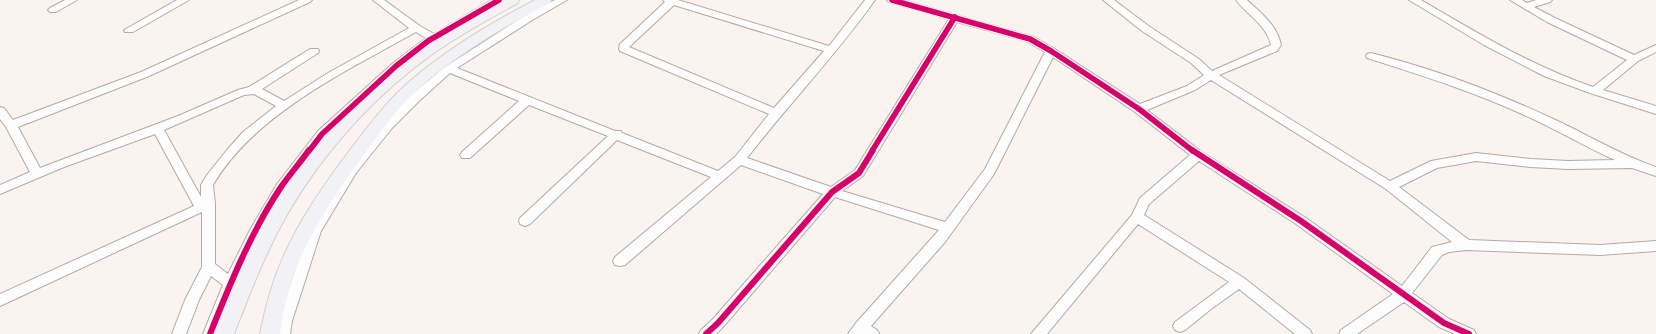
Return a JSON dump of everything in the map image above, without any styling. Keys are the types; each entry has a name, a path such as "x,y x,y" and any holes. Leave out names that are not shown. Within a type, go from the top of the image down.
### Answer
{"main road":[{"path":"224,334 248,273 279,214 306,172 346,125 379,91 419,58 466,26 513,0"},
{"path":"270,334 279,293 297,245 334,183 374,129 412,86 456,52 514,16 545,0"}],"street":[{"path":"53,10 72,0"},
{"path":"129,30 184,0"},
{"path":"11,125 145,74 308,0"},
{"path":"378,0 416,28 434,38"},
{"path":"210,334 230,283 256,230 281,187 322,134 396,66 434,38 499,0"},
{"path":"284,334 285,321 315,230 352,170 388,125 415,98 449,69 524,21 562,0"},
{"path":"620,261 719,176 740,160 776,113 831,50 870,0"},
{"path":"892,0 1030,39 1051,51 1139,109 1198,155 1300,221 1444,323 1469,334"},
{"path":"1108,0 1146,29 1194,61 1211,75 1390,186 1466,245"},
{"path":"1139,109 1191,88 1211,75 1273,49 1276,45 1272,34 1265,23 1241,0"},
{"path":"1414,0 1534,68 1595,91 1656,110"},
{"path":"1515,0 1551,20 1634,59"},
{"path":"1526,6 1547,0"},
{"path":"776,113 624,49 624,46 670,1 831,50"},
{"path":"706,334 718,323 832,192 859,173 956,17"},
{"path":"179,334 192,300 208,267 205,206 207,186 211,178 252,130 284,106 314,85 416,28"},
{"path":"1595,91 1634,59 1656,48"},
{"path":"253,90 314,51"},
{"path":"863,332 940,239 990,171 1051,51"},
{"path":"1371,56 1446,79 1544,120 1631,164 1656,172"},
{"path":"449,69 618,134 719,176"},
{"path":"0,190 36,173 158,129 242,92 258,90 284,106"},
{"path":"466,155 527,100"},
{"path":"0,111 11,125 36,173"},
{"path":"158,129 205,206"},
{"path":"525,221 618,134"},
{"path":"1038,334 1137,217 1144,201 1198,155"},
{"path":"1390,186 1422,169 1435,164 1476,157 1531,164 1631,164"},
{"path":"740,160 832,192 948,228"},
{"path":"0,300 205,206"},
{"path":"1137,217 1239,282 1305,334"},
{"path":"1346,334 1403,295 1437,252 1448,247 1466,245 1586,250 1656,246"},
{"path":"208,267 230,283"},
{"path":"1180,326 1206,305 1239,282"}],"cycle path":[{"path":"210,334 230,283 256,230 281,187 322,134 396,66 428,41 499,0"},
{"path":"892,0 1030,39 1051,51 1139,109 1198,155 1301,221 1444,323 1469,334"},
{"path":"706,334 718,323 832,192 859,173 955,17"}]}
